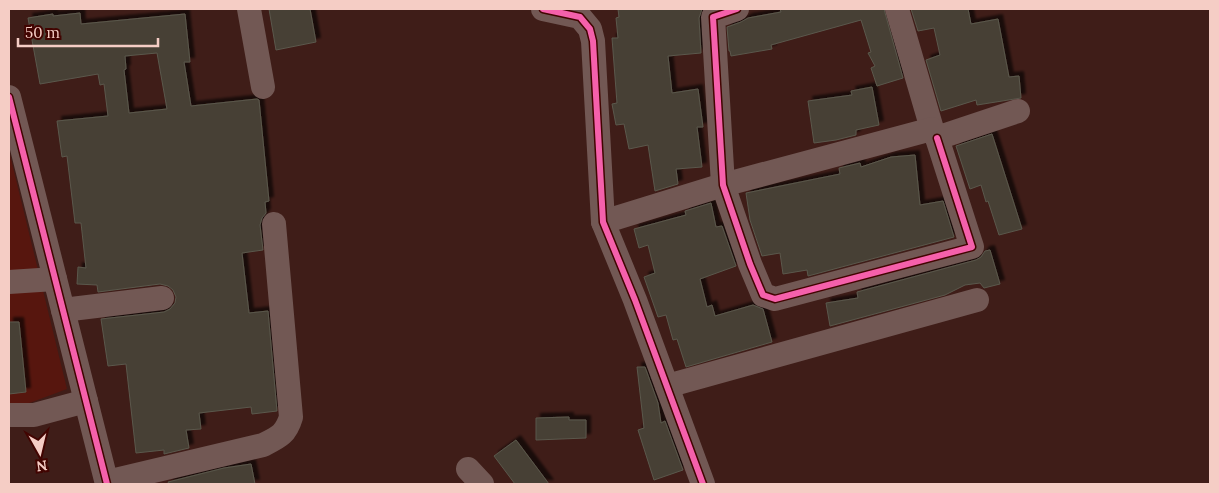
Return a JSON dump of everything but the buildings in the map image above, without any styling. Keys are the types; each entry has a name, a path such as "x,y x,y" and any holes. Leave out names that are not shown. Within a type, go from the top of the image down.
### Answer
{"street":[{"path":"249,9 263,87"},
{"path":"543,9 580,17 590,29 594,41 603,222 635,300 703,484"},
{"path":"737,9 713,17 723,185 750,264 763,295 775,299 972,247 934,133 897,9"},
{"path":"9,97 107,483 263,445 276,439 287,429 292,417 274,224"},
{"path":"603,222 723,185 1018,111"},
{"path":"9,282 55,279"},
{"path":"63,310 162,298"},
{"path":"667,386 977,300"},
{"path":"9,415 34,415 86,401"}],"shaded area":[{"path":"9,151 67,389 16,408 9,407"}],"cycle path":[{"path":"543,9 580,17 590,29 593,41 603,222 635,300 703,484"},
{"path":"737,9 713,17 723,185 750,264 763,295 775,299 972,247 937,138"},
{"path":"9,97 107,484"}]}
